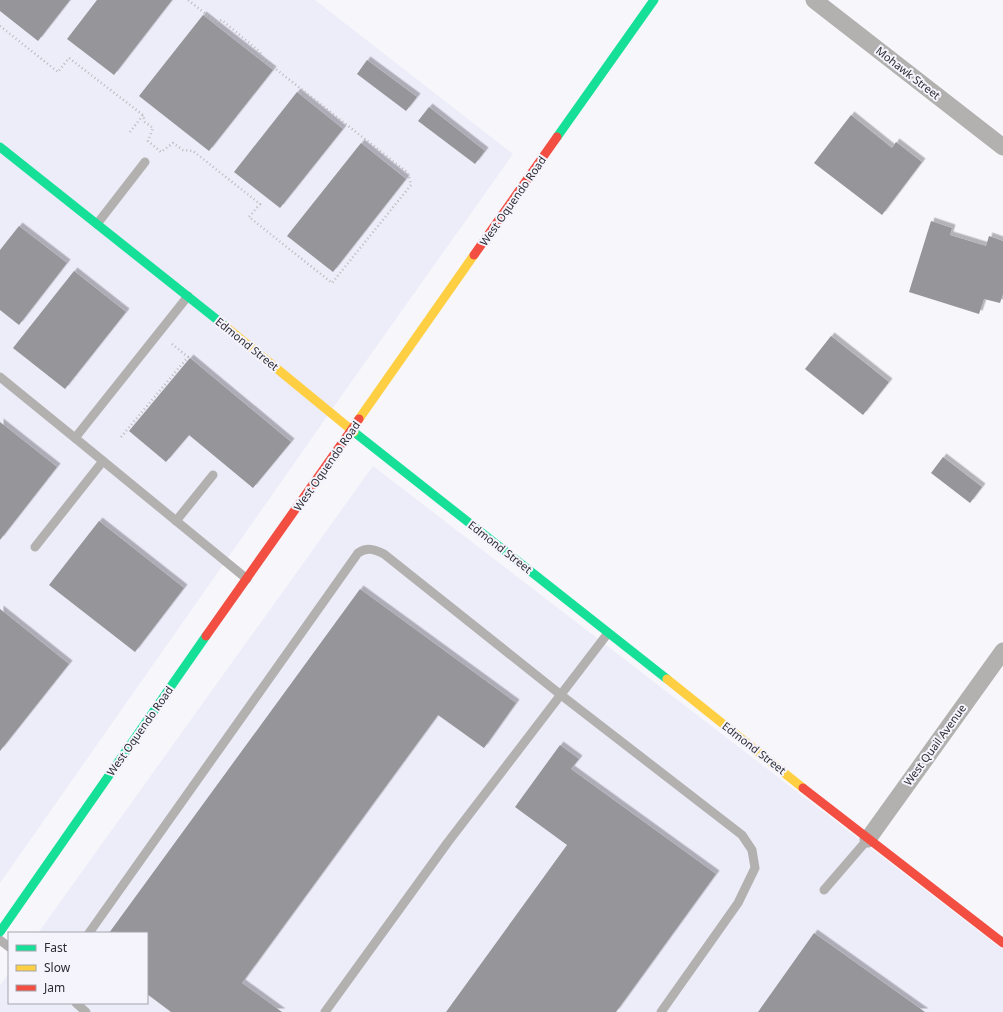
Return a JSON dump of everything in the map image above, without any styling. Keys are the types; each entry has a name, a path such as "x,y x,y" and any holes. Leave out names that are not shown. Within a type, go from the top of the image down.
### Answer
{"street":[{"name":"West Oquendo Road","path":"0,932 654,0"},
{"name":"Mohawk Street","path":"814,0 1003,147"},
{"name":"Edmond Street","path":"0,147 188,296 352,430 868,839 1003,943"},
{"name":"West Quail Avenue","path":"868,839 1003,651"}],"lane":[{"path":"97,224 145,162"},
{"path":"75,438 188,296"},
{"path":"0,377 247,579"},
{"path":"35,546 103,461"},
{"path":"176,521 213,475"},
{"path":"90,932 358,553 365,549 376,550 384,554 561,695 742,835 752,850 755,868 738,903 661,1012"},
{"path":"325,1012 448,842 608,633"},
{"path":"824,890 868,839"},
{"path":"0,940 8,946"},
{"path":"77,1004 86,1012"}],"path":[{"path":"0,26 58,72 69,58 143,115 145,122 154,128 148,141 161,152 173,143 183,150 193,151 260,204 249,217 332,283 411,185 408,173 263,59 260,52 222,20 216,22 188,0"},
{"path":"130,132 143,115"},
{"path":"121,437 188,357 172,344"}],"shaded area":[{"path":"0,0 315,0 513,154 0,883"},
{"path":"373,466 1003,950 1003,1012 0,1012 0,985 8,974 8,1004 148,1004 148,932 39,932"}],"building":[{"path":"0,0 70,0 38,41 0,11"},
{"path":"97,0 172,0 114,75 67,39"},
{"path":"203,15 273,70 209,151 139,96"},
{"path":"367,60 417,97 406,111 357,74"},
{"path":"297,92 343,129 280,208 234,172"},
{"path":"429,107 485,151 475,164 418,121"},
{"path":"851,115 892,148 896,142 922,162 882,215 814,163"},
{"path":"361,143 406,179 333,272 287,236"},
{"path":"931,221 952,228 950,235 986,246 989,236 1003,241 1003,294 1000,303 984,299 979,314 909,292"},
{"path":"19,226 67,263 19,325 0,310 0,250"},
{"path":"74,271 126,312 65,389 13,348"},
{"path":"831,336 889,382 863,415 805,369"},
{"path":"190,358 291,442 253,488 189,435 166,462 129,431"},
{"path":"0,422 57,467 0,540"},
{"path":"943,457 982,487 970,503 931,473"},
{"path":"99,521 184,588 135,652 49,585"},
{"path":"360,589 516,703 484,748 438,715 242,983 282,1012 171,1012 148,995 148,932 110,932"},
{"path":"0,609 69,664 0,751"},
{"path":"560,745 579,759 571,769 716,874 616,1012 446,1012 567,845 515,807"},
{"path":"814,933 925,1012 758,1012"}],"traffic: fast":[{"path":"557,137 654,0"},
{"path":"0,147 225,326"},
{"path":"354,432 667,679"},
{"path":"0,932 206,636"}],"traffic: slow":[{"path":"359,419 474,255"},
{"path":"225,326 354,432"},
{"path":"667,679 803,788"}],"traffic: jam":[{"path":"474,255 557,137"},
{"path":"206,636 359,419"},
{"path":"803,788 1003,943"}]}
